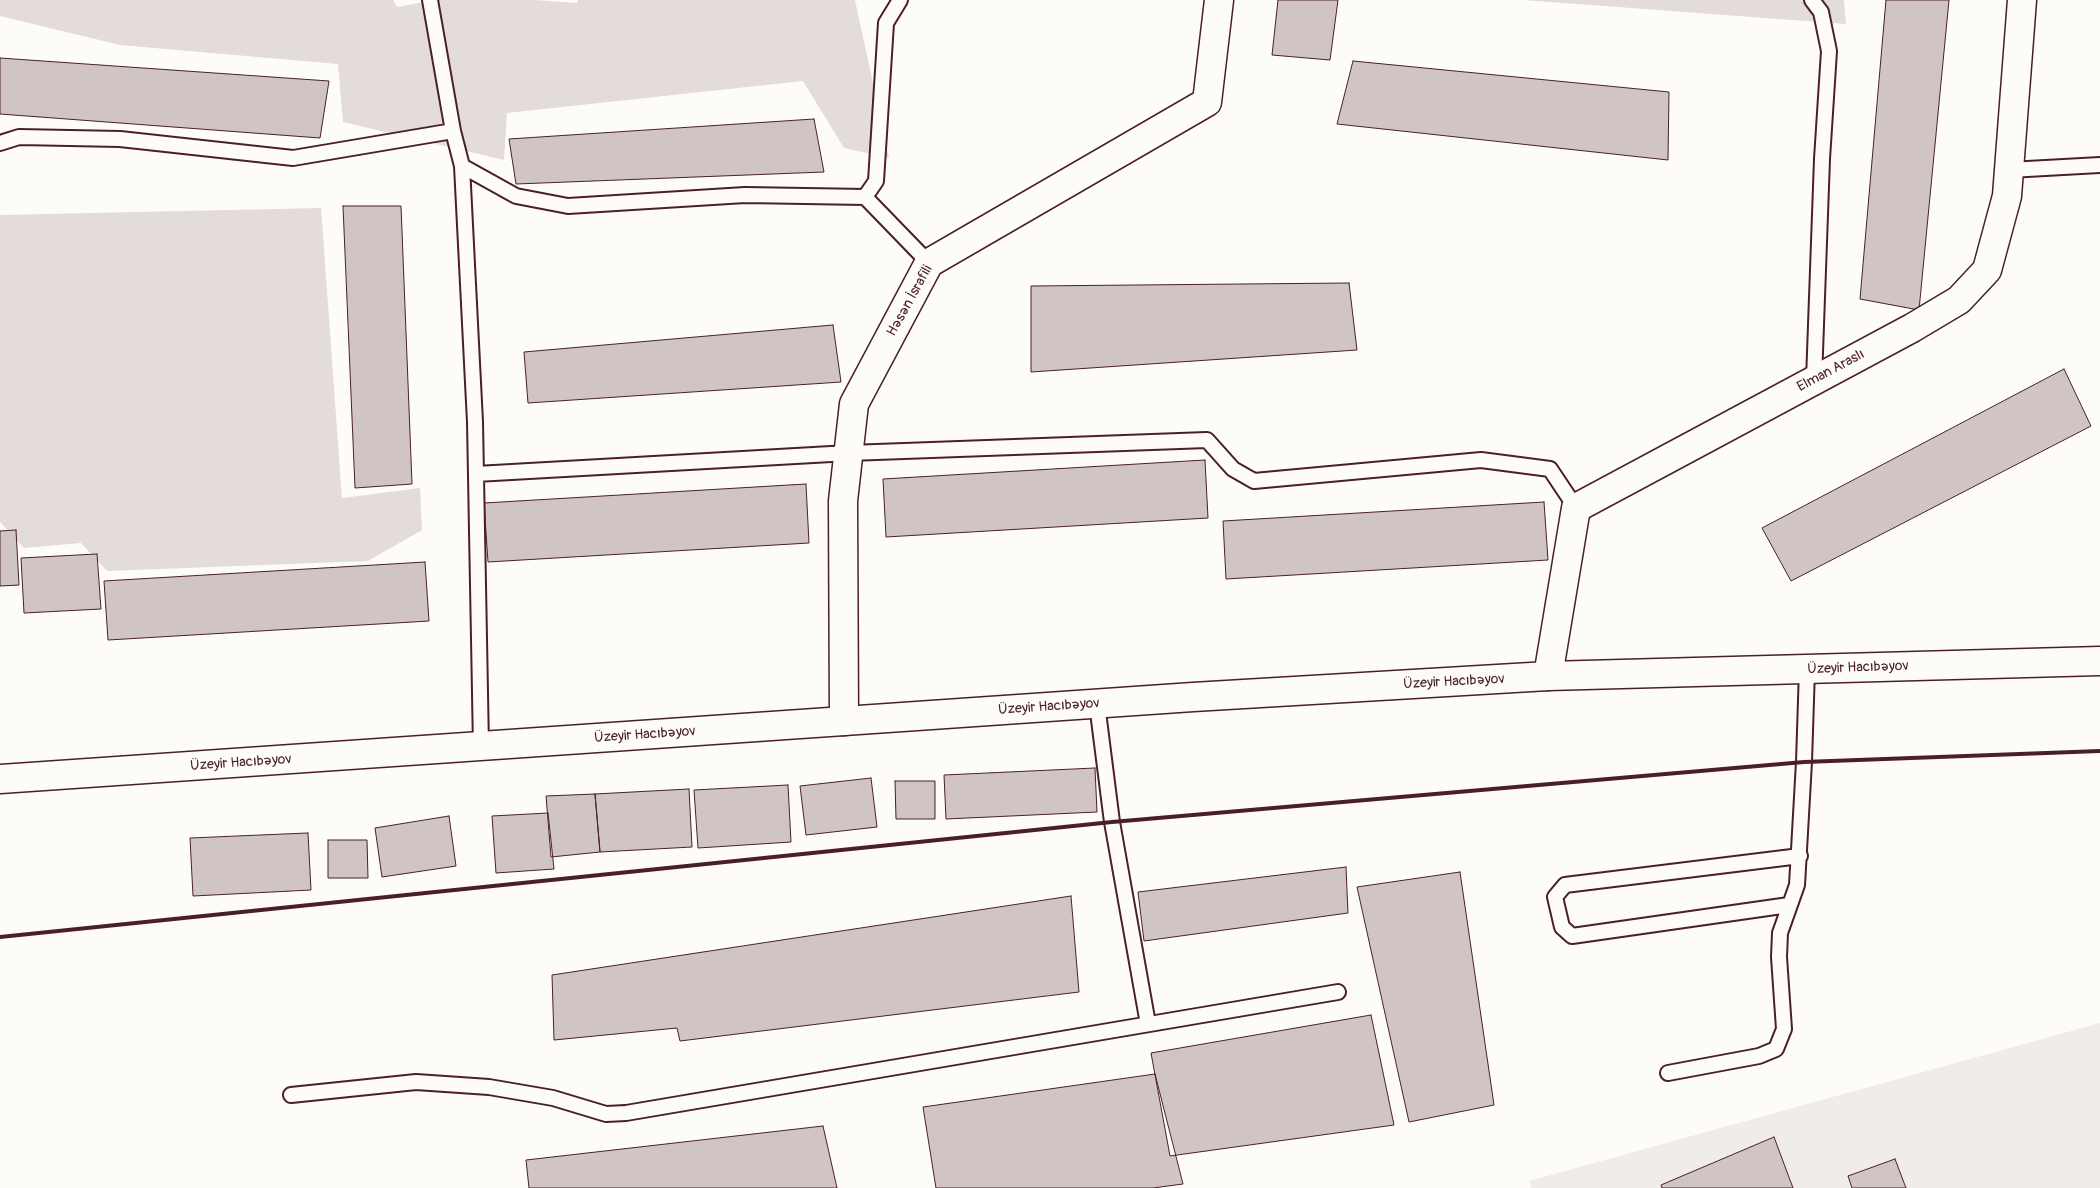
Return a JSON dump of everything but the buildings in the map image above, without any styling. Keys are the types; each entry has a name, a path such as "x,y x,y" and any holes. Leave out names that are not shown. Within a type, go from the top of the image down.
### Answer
{"main road":[{"name":"Həsən İsrafili","path":"844,721 843,500 854,404 929,262 1207,102 1219,0"},
{"name":"Elman Araslı","path":"1576,508 1959,300 1982,276 1987,270 2007,196 2022,0"},
{"path":"1548,676 1576,508"},
{"name":"Üzeyir Hacıbəyov","path":"0,779 1097,704 1548,676 2100,661"}],"lane":[{"path":"430,0 453,131 462,166 476,474 481,747"},
{"path":"865,197 876,181 886,23 900,0"},
{"path":"1812,0 1821,12 1829,51 1822,159 1814,380"},
{"path":"0,143 19,137 120,139 293,158 453,131"},
{"path":"2009,170 2100,165"},
{"path":"462,166 516,196 568,206 745,195 865,197 929,262"},
{"path":"476,474 848,453 1206,440 1233,468 1254,481 1480,460 1550,469 1576,508"},
{"path":"1668,1073 1759,1056 1776,1049 1784,1029 1779,957 1780,932 1797,885 1800,856 1807,669"},
{"path":"1097,704 1112,822 1148,1024"},
{"path":"1789,905 1572,936 1562,927 1555,897 1565,885 1800,856"},
{"path":"290,1095 416,1082 489,1087 553,1098 606,1114 626,1113 1338,992"}],"shaded area":[{"path":"0,0 393,0 397,7 436,0 535,0 577,3 578,0 855,0 889,158 844,148 803,81 507,113 504,160 343,122 338,64 120,45 0,16"},
{"path":"1523,0 1844,0 1846,24"},
{"path":"321,208 342,498 420,488 422,530 368,561 107,571 81,543 24,548 0,522 0,215"},
{"path":"2100,1023 2100,1188 1531,1188 1529,1181"}],"railway":[{"path":"0,937 1112,822 1804,762 2100,751"}]}
